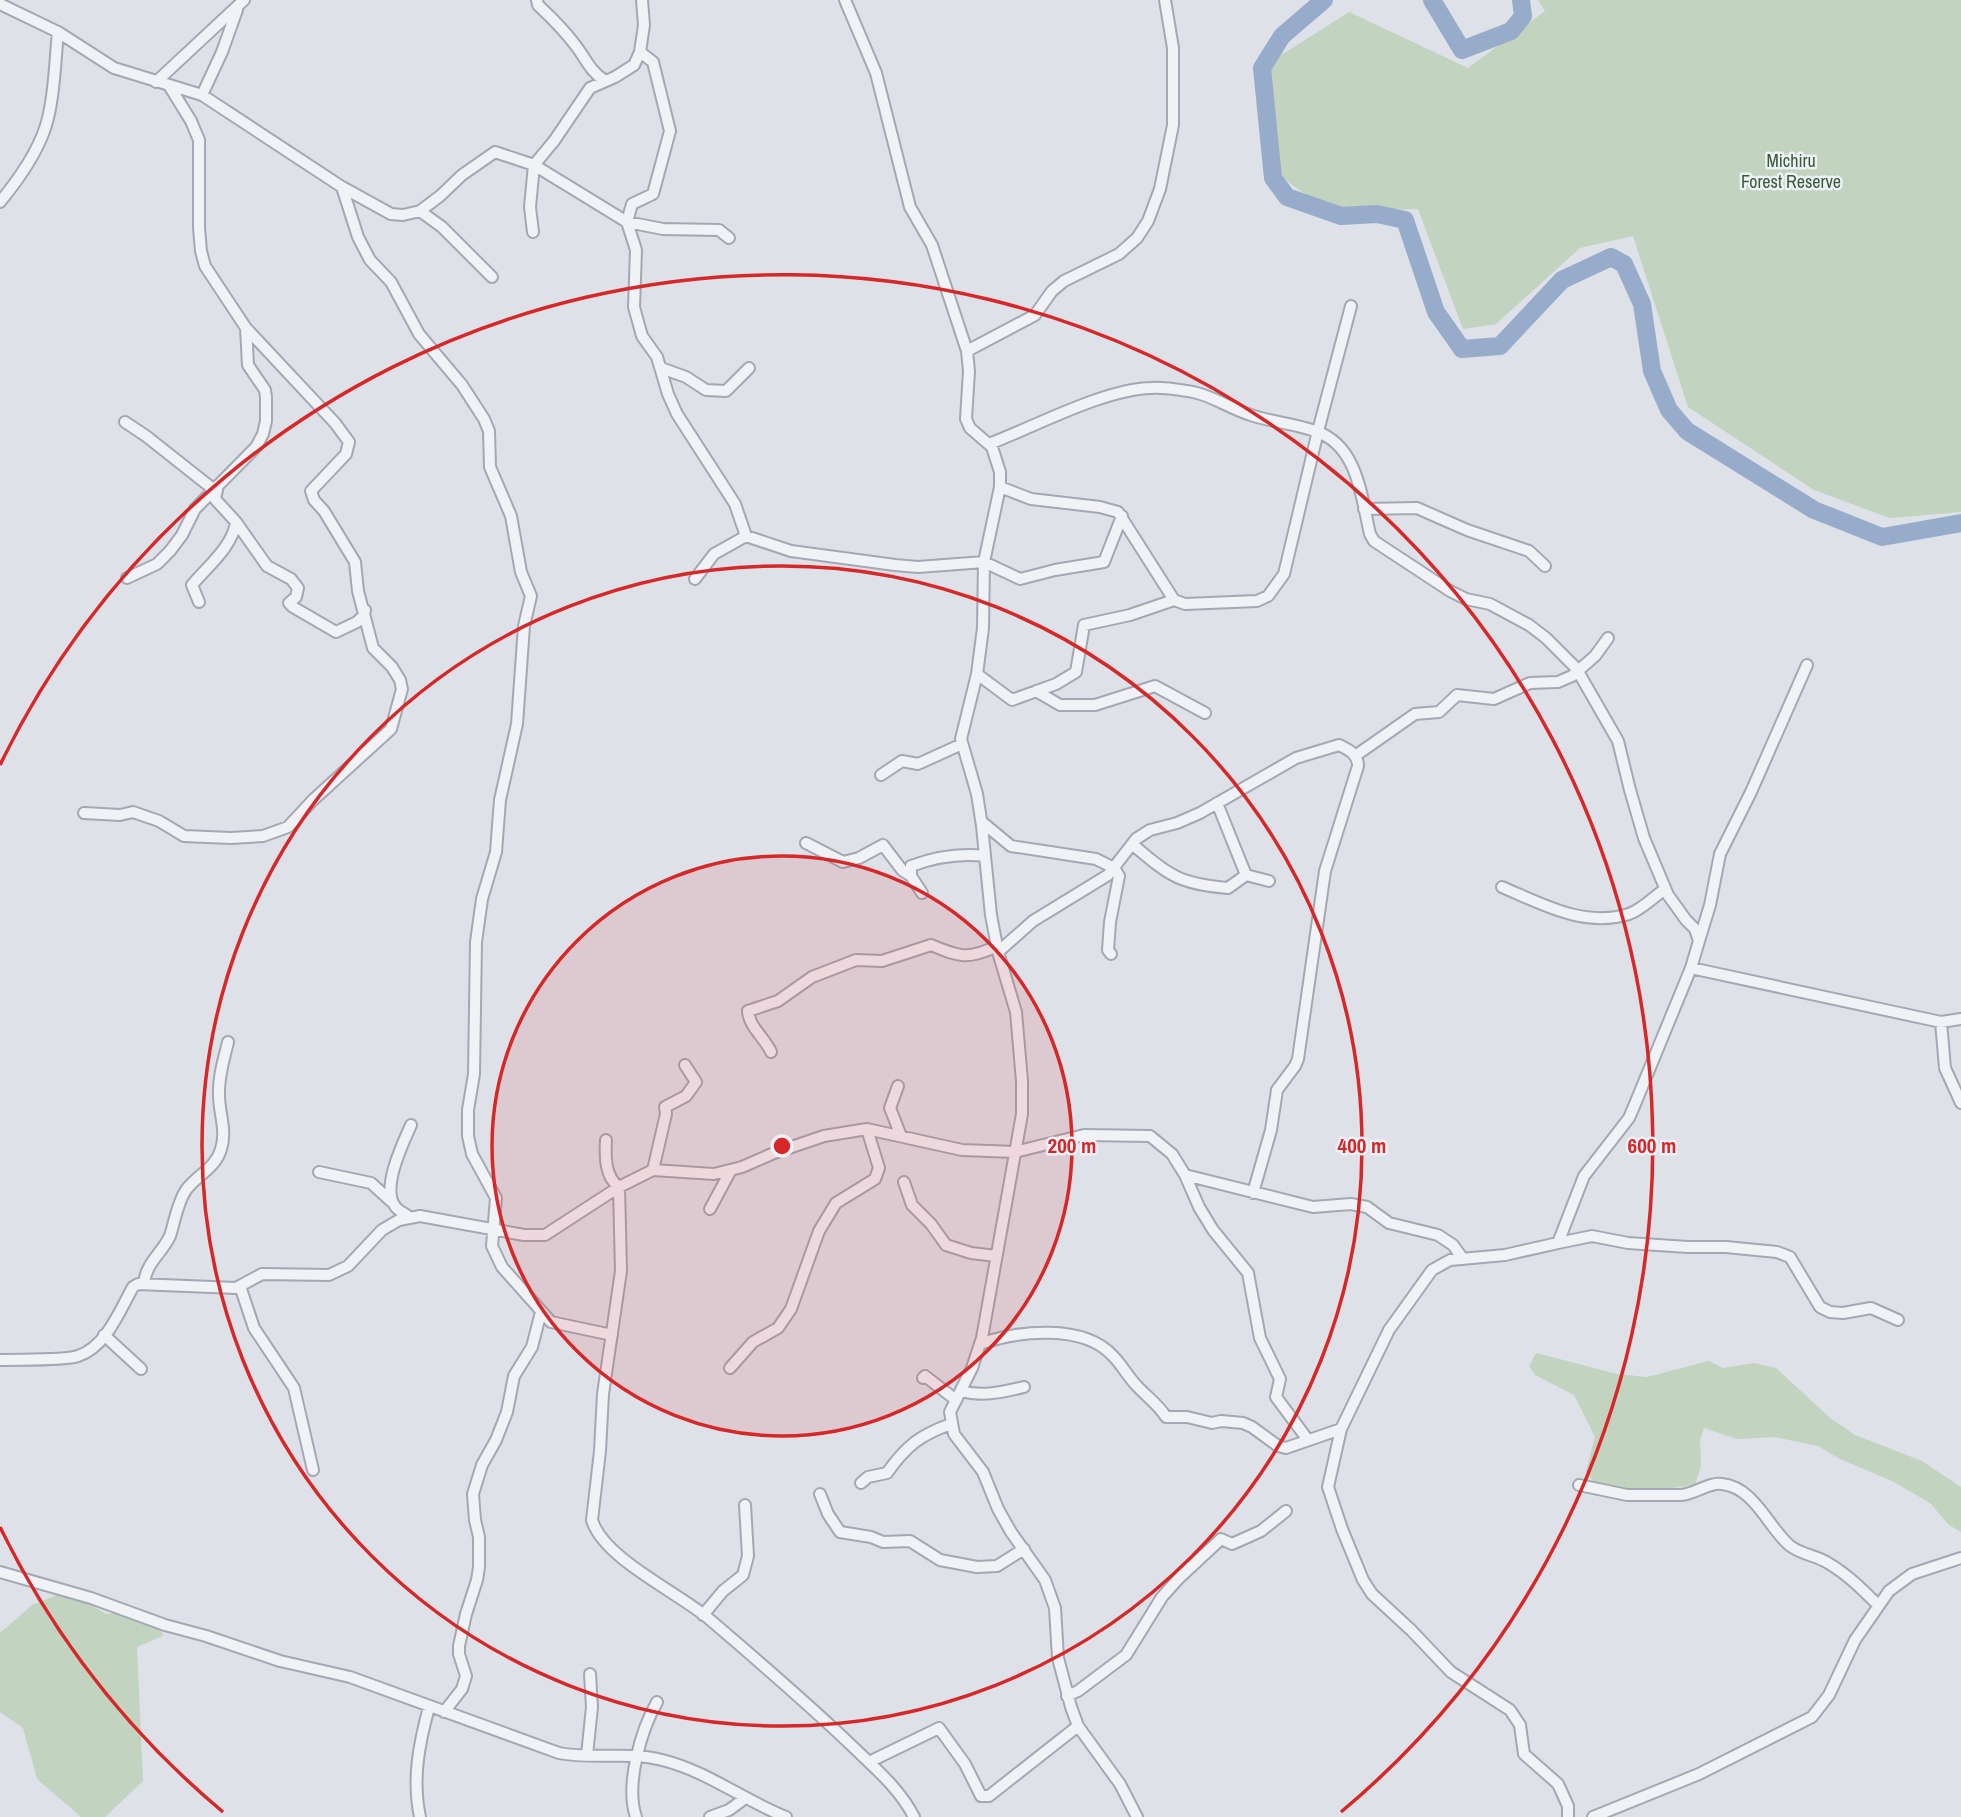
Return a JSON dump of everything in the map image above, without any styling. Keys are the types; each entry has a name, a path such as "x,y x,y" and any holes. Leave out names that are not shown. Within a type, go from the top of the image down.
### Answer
{"street":[{"path":"537,0 538,5 579,50 592,73 604,80"},
{"path":"533,232 530,207 534,165 590,88 630,69 640,52 644,25 642,0"},
{"path":"845,0 876,73 910,207 932,245 967,351 969,371 966,419 970,428 989,444 998,462 1000,487 984,562 983,628 975,691 961,732 982,822 997,949 1016,1012 1022,1114 980,1344 972,1368 950,1412 951,1424 954,1434 984,1472 998,1509 1011,1532 1045,1580 1053,1599 1058,1658 1078,1726 1120,1784 1137,1817"},
{"path":"967,351 1035,315 1052,291 1064,281 1119,254 1137,238 1148,221 1160,189 1173,125 1173,48 1166,0"},
{"path":"0,4 58,32 114,68 202,95 342,187 391,214 403,215 420,211 462,175 495,152 534,165 627,222 663,229 719,230 729,238"},
{"path":"156,82 240,4"},
{"path":"202,95 240,4"},
{"path":"0,202 42,138 52,94 58,32"},
{"path":"640,52 653,62 670,131 653,194 632,204 627,222 636,250 635,307 642,336 657,357 677,414 735,504 746,536"},
{"path":"84,813 120,815 134,812 159,821 184,836 263,836 289,827 313,800 391,729 401,689 400,680 392,667 373,648 358,591 355,562 324,511 314,500 311,491 346,454 349,442 335,423 246,328 205,266 199,228 200,140 170,87"},
{"path":"342,187 358,237 370,260 391,282 419,334 462,385 484,419 489,431 490,467 510,516 520,572 531,596 524,626 517,723 500,800 496,852 482,900 476,942 475,1050 468,1110 468,1136 472,1154 496,1198 492,1246 502,1267 551,1322 612,1335"},
{"path":"420,211 442,227 492,276"},
{"path":"1000,487 1031,499 1100,507 1118,512 1174,600 1185,604 1257,601 1275,588 1284,574 1351,306"},
{"path":"127,578 157,564 170,551 182,535 195,509 256,447 264,434 264,390 248,365 246,328"},
{"path":"661,368 686,377 706,390 726,391 749,368"},
{"path":"989,444 1082,405 1127,391 1151,388 1194,392 1248,415 1318,431 1336,442 1349,458 1356,475 1374,541 1466,599 1490,604 1529,625 1578,671 1618,741 1644,838 1665,889 1695,929 1699,941"},
{"path":"125,422 216,486"},
{"path":"216,486 215,499 236,522 267,566 291,579 298,588 296,597 289,603 293,607 336,632 356,622 364,615 365,610"},
{"path":"1364,509 1417,508 1467,530 1529,551 1545,566"},
{"path":"695,579 714,554 746,536 802,553 895,565 918,567 984,562 1020,579 1104,562 1122,516"},
{"path":"199,602 192,585 230,540 236,522"},
{"path":"977,674 1012,700 1056,684 1076,672 1084,625 1130,615 1174,600"},
{"path":"356,622 369,628"},
{"path":"1355,756 1415,714 1439,712 1457,695 1494,699 1530,683 1558,682 1578,671 1595,656 1608,638"},
{"path":"1558,1243 1584,1176 1629,1118 1692,968 1710,905 1720,854 1751,792 1807,665"},
{"path":"1037,691 1060,705 1094,705 1155,686 1205,713"},
{"path":"881,775 902,761 918,764 962,744"},
{"path":"771,1052 748,1020 748,1011 778,1001 812,977 856,960 882,961 931,945 967,957 997,949 1033,921 1098,882 1114,868 1132,844 1150,830 1177,823 1296,758 1339,745 1351,751 1358,766 1325,871 1298,1059 1277,1090 1271,1130 1253,1193"},
{"path":"1217,803 1246,875"},
{"path":"982,822 1011,846 1096,859 1114,868 1119,876 1110,922 1108,950 1111,954"},
{"path":"806,843 843,862 859,858 883,845 902,870 911,876 922,893"},
{"path":"1132,844 1169,875 1200,886 1228,888 1246,875"},
{"path":"911,876 911,866 933,858 968,854 985,856"},
{"path":"1246,875 1269,881"},
{"path":"1502,887 1565,914 1600,919 1631,913 1665,889"},
{"path":"1692,968 1941,1022 1961,1019"},
{"path":"1941,1022 1945,1068 1961,1103"},
{"path":"144,1283 145,1271 170,1234 186,1191 215,1163 221,1151 224,1133 219,1079 228,1042"},
{"path":"653,1170 666,1114 665,1107 686,1096 696,1082 685,1065"},
{"path":"898,1086 890,1108 901,1136"},
{"path":"392,1202 390,1188 398,1155 411,1125"},
{"path":"730,1368 753,1342 778,1328 791,1309 819,1231 836,1203 875,1179 879,1168 867,1129"},
{"path":"0,1360 76,1356 89,1350 104,1335 133,1287 144,1283 225,1288 240,1286 262,1274 329,1275 338,1272 348,1266 382,1230 408,1216 524,1235 545,1235 619,1187 653,1170 714,1174 824,1136 867,1129 962,1150 1015,1152 1084,1135 1150,1136 1172,1154 1213,1230 1248,1273 1260,1338 1280,1379 1276,1397 1308,1440"},
{"path":"606,1140 607,1167 611,1182 619,1187"},
{"path":"710,1209 732,1170"},
{"path":"319,1172 371,1183 408,1216"},
{"path":"1185,1175 1313,1207 1351,1204 1367,1207 1389,1223 1438,1235 1453,1245 1463,1259"},
{"path":"904,1182 912,1205 931,1224 946,1245 971,1253 996,1256"},
{"path":"619,1187 621,1271 603,1394 592,1520 595,1530 601,1539 629,1562 703,1615 827,1722 902,1797 914,1817"},
{"path":"1569,1817 1568,1806 1558,1784 1524,1754 1517,1717 1451,1672 1366,1588 1328,1490 1334,1451 1341,1429 1389,1330 1432,1270 1450,1259 1505,1255 1592,1236 1628,1243 1777,1252 1790,1257 1819,1307 1830,1312 1843,1313 1871,1308 1898,1320"},
{"path":"240,1286 254,1328 294,1388 313,1470"},
{"path":"444,1712 462,1689 466,1676 459,1654 466,1614 479,1567 479,1536 473,1494 482,1465 507,1412 514,1376 532,1347 541,1312"},
{"path":"980,1344 1004,1336 1045,1332 1092,1342 1112,1355 1138,1388 1159,1405 1166,1417 1187,1417 1212,1423 1243,1423 1286,1448 1341,1429"},
{"path":"104,1335 141,1369"},
{"path":"923,1378 925,1376 959,1396 1024,1387"},
{"path":"861,1483 868,1477 887,1474 911,1443 929,1432 951,1424"},
{"path":"1579,1485 1626,1495 1681,1495 1715,1485 1726,1485 1761,1509 1787,1544 1803,1554 1828,1563 1878,1605"},
{"path":"820,1494 828,1514 840,1532 871,1537 883,1542 910,1541 940,1560 990,1568 1024,1549"},
{"path":"703,1615 723,1591 743,1576 748,1556 745,1505"},
{"path":"1067,1696 1078,1691 1126,1655 1161,1597 1205,1552 1221,1539 1232,1544 1261,1531 1286,1511"},
{"path":"1593,1817 1699,1774 1812,1717 1829,1695 1855,1640 1878,1605 1899,1582 1912,1574 1961,1558"},
{"path":"0,1572 80,1595 280,1661 350,1677 559,1753 636,1755 687,1767 744,1799 786,1817"},
{"path":"587,1755 592,1698 590,1674"},
{"path":"636,1817 633,1794 636,1755 657,1702"},
{"path":"419,1817 416,1768 429,1707"},
{"path":"869,1762 939,1728 965,1764 981,1796 989,1796 1078,1726"},
{"path":"710,1817 729,1810 744,1799"}],"green space":[{"name":"Michiru Forest Reserve","path":"1538,0 1961,0 1961,512 1890,518 1814,490 1688,407 1633,236 1580,248 1496,324 1463,329 1418,209 1329,211 1278,175 1269,63 1349,12 1468,68 1545,11"},
{"path":"1536,1353 1617,1374 1647,1377 1709,1361 1723,1368 1754,1363 1776,1368 1830,1418 1855,1435 1922,1461 1961,1487 1961,1532 1949,1525 1930,1503 1892,1481 1840,1459 1818,1446 1774,1437 1737,1439 1704,1428 1700,1441 1701,1466 1695,1485 1648,1491 1595,1484 1586,1471 1595,1437 1574,1395 1535,1375 1529,1366"},
{"path":"67,1591 106,1614 130,1611 158,1619 163,1636 137,1647 143,1781 105,1817 81,1817 37,1779 23,1728 0,1712 0,1633 32,1605"}],"waterway":[{"path":"1324,0 1282,36 1262,68 1273,178 1287,197 1341,216 1377,214 1405,220 1436,312 1462,349 1500,346 1562,280 1611,257 1624,264 1642,304 1652,371 1669,410 1687,431 1814,510 1882,537 1961,523"},
{"path":"1432,0 1462,50 1511,31 1523,16 1521,0"}]}
